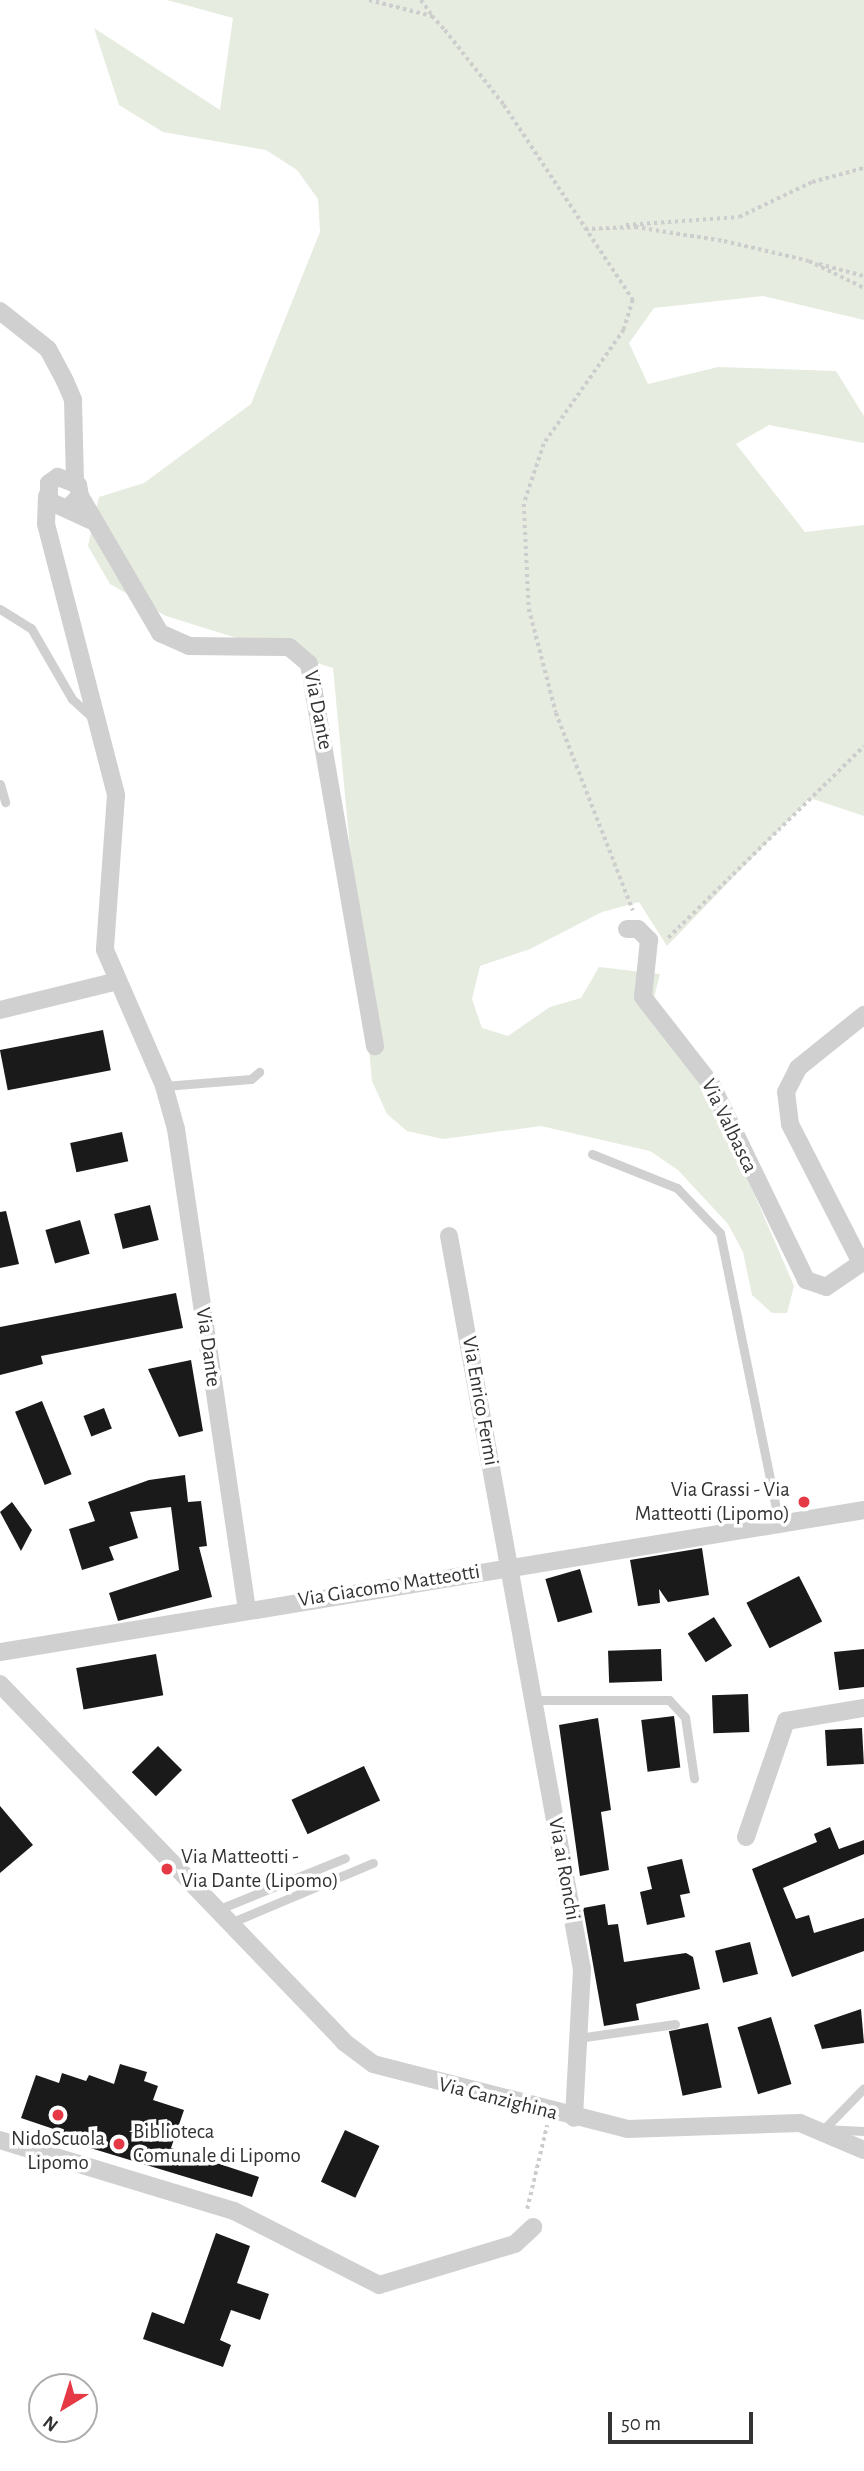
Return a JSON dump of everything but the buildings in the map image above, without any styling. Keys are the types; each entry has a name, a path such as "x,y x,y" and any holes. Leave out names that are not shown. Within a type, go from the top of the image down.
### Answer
{"street":[{"path":"0,311 36,337 58,364 73,400 72,498 51,538"},
{"path":"50,487 72,444"},
{"path":"50,487 72,498"},
{"path":"50,487 72,498"},
{"name":"Via Dante","path":"50,487 51,538 102,723 116,795 105,950 114,982 164,1086 247,1609"},
{"name":"Via Dante","path":"72,498 89,520 160,633 189,646 289,647 309,664 375,1046"},
{"path":"633,929 652,951"},
{"name":"Via Valbasca","path":"652,951 643,997 711,1084 806,1280 826,1287 863,1262"},
{"path":"0,1010 114,982"},
{"path":"863,1262 790,1124 785,1100 798,1068 864,1016"},
{"name":"Via Enrico Fermi","path":"449,1236 510,1566"},
{"name":"Via Giacomo Matteotti","path":"0,1653 247,1609 864,1510"},
{"name":"Via ai Ronchi","path":"510,1566 582,1969 574,2118"},
{"name":"Via Canzighina","path":"0,1684 230,1923 373,2064 550,2112 628,2129 771,2122 824,2129 864,2150"},
{"path":"746,1837 786,1721 864,1709"},
{"path":"0,2140 234,2211 379,2285 515,2244 533,2227"}],"lane":[{"path":"0,609 31,628 72,699 102,723"},
{"path":"0,784 5,802"},
{"path":"164,1086 251,1079 259,1072"},
{"path":"592,1154 677,1188 720,1233 779,1523"},
{"path":"534,1700 669,1700 685,1717 694,1778"},
{"path":"218,1910 345,1858"},
{"path":"230,1923 373,1863"},
{"path":"579,2038 675,2024"},
{"path":"824,2129 864,2088"},
{"name":"Via Canzighina","path":"824,2129 864,2131"}],"path":[{"path":"369,0 432,16"},
{"path":"421,0 504,106 634,300 624,330 544,444 524,504 529,609 556,713 616,853 633,929"},
{"path":"585,229 739,217 812,182 864,169"},
{"path":"585,229 635,227 809,261 864,276"},
{"path":"809,261 864,288"},
{"path":"652,951 864,746"},
{"path":"533,2227 526,2216 550,2112"}],"shaded area":[{"path":"167,0 864,0 864,320 763,296 654,308 629,343 648,384 718,367 836,371 864,416 864,443 769,425 736,444 805,532 864,525 864,816 810,798 667,946 639,902 602,912 530,949 480,966 472,999 482,1028 508,1036 550,1007 581,998 599,967 660,974 650,1013 702,1074 794,1286 787,1313 772,1313 752,1295 743,1252 728,1224 678,1170 650,1151 541,1126 443,1139 407,1131 387,1114 372,1081 333,668 166,616 110,584 88,546 99,497 144,483 251,404 320,232 318,199 297,170 266,150 163,132 119,105 94,28 220,110 233,18"}],"place":[{"name":"Via Grassi - Via Matteotti (Lipomo)","path":"804,1502"},
{"name":"Via Matteotti - Via Dante (Lipomo)","path":"167,1869"},
{"name":"NidoScuola Lipomo","path":"58,2115"},
{"name":"Biblioteca Comunale di Lipomo","path":"119,2144"}]}
